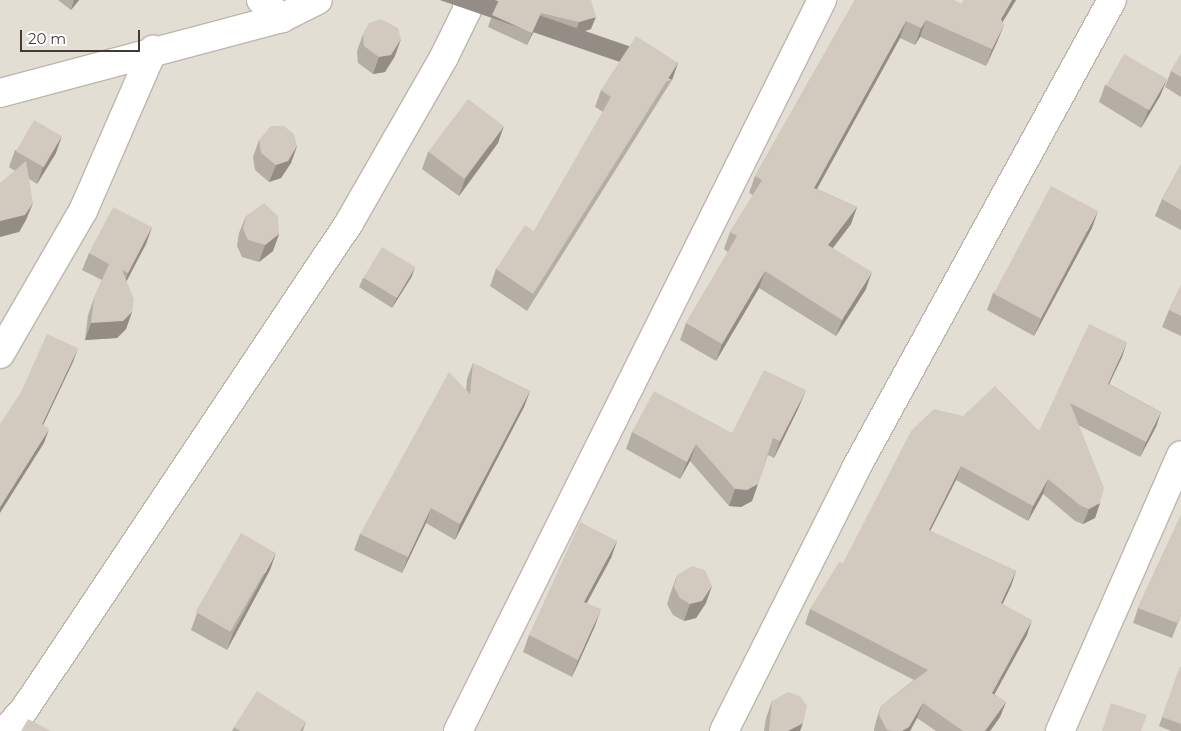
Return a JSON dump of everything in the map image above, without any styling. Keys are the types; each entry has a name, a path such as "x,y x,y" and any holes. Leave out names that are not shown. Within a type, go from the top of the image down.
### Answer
{"street":[{"path":"261,0 282,18"},
{"path":"0,93 153,50 282,18 318,0"},
{"path":"5,731 24,710 349,223 444,57 467,10 467,0"},
{"path":"458,731 822,0"},
{"path":"724,731 856,468 1112,0"},
{"path":"0,354 82,211 153,50"},
{"path":"1060,731 1181,455"}],"shaded area":[{"path":"0,0 1181,0 1181,731 0,731"}],"building":[{"path":"499,0 591,0 596,17 579,22 541,13 532,33 492,15"},
{"path":"855,0 954,0 962,4 964,0 1012,0 1001,19 1004,25 992,49 926,20 921,28 906,21 814,188 857,207 828,245 872,272 842,320 765,271 722,344 686,323 737,236 730,232 762,180 755,176"},
{"path":"381,19 398,28 401,39 391,55 379,57 364,46 363,34 369,23"},
{"path":"636,36 678,63 533,294 496,269 525,225 534,231 611,97 601,90"},
{"path":"1124,54 1167,79 1149,110 1106,85"},
{"path":"1181,54 1181,77 1171,71"},
{"path":"468,99 504,126 464,179 428,152"},
{"path":"34,120 62,136 44,167 16,151"},
{"path":"271,126 284,126 294,134 297,146 288,161 276,165 261,153 259,140"},
{"path":"26,161 33,203 25,215 0,221 0,183"},
{"path":"1181,164 1181,210 1162,199"},
{"path":"1051,186 1098,211 1041,319 994,294"},
{"path":"264,203 278,216 279,234 265,245 248,240 243,229 246,216"},
{"path":"113,207 152,227 128,273 122,270 134,299 132,312 123,321 91,323 94,298 109,264 89,253"},
{"path":"382,247 415,267 397,298 363,278"},
{"path":"1181,285 1181,316 1169,310"},
{"path":"1089,324 1127,342 1108,384 1161,412 1146,442 1070,403 1104,488 1100,503 1089,509 1081,506 1048,479 1033,506 961,466 929,530 1016,571 1001,603 1032,620 992,693 1006,702 985,731 963,731 923,703 909,727 902,731 887,730 879,715 881,706 928,670 810,609 839,562 843,563 911,431 934,409 963,416 995,386 1039,431"},
{"path":"47,334 78,348 42,424 49,429 0,507 0,424 21,392"},
{"path":"473,363 530,391 460,524 431,508 408,557 360,534 449,372 470,394"},
{"path":"764,370 806,390 780,441 773,438 758,484 747,490 735,489 696,444 687,462 632,432 654,391 732,433"},
{"path":"1181,515 1181,614 1177,623 1138,608"},
{"path":"580,522 617,541 584,602 601,609 578,660 529,635"},
{"path":"241,533 276,553 230,632 195,612"},
{"path":"692,566 705,570 712,586 702,601 690,604 680,598 674,587 677,575"},
{"path":"1181,667 1181,724 1162,717"},
{"path":"257,691 306,722 300,731 240,731 234,727"},
{"path":"788,692 800,696 807,706 803,723 788,731 769,731 772,701"},
{"path":"1111,703 1147,715 1141,731 1102,731"},
{"path":"28,719 51,731 21,731"}]}
